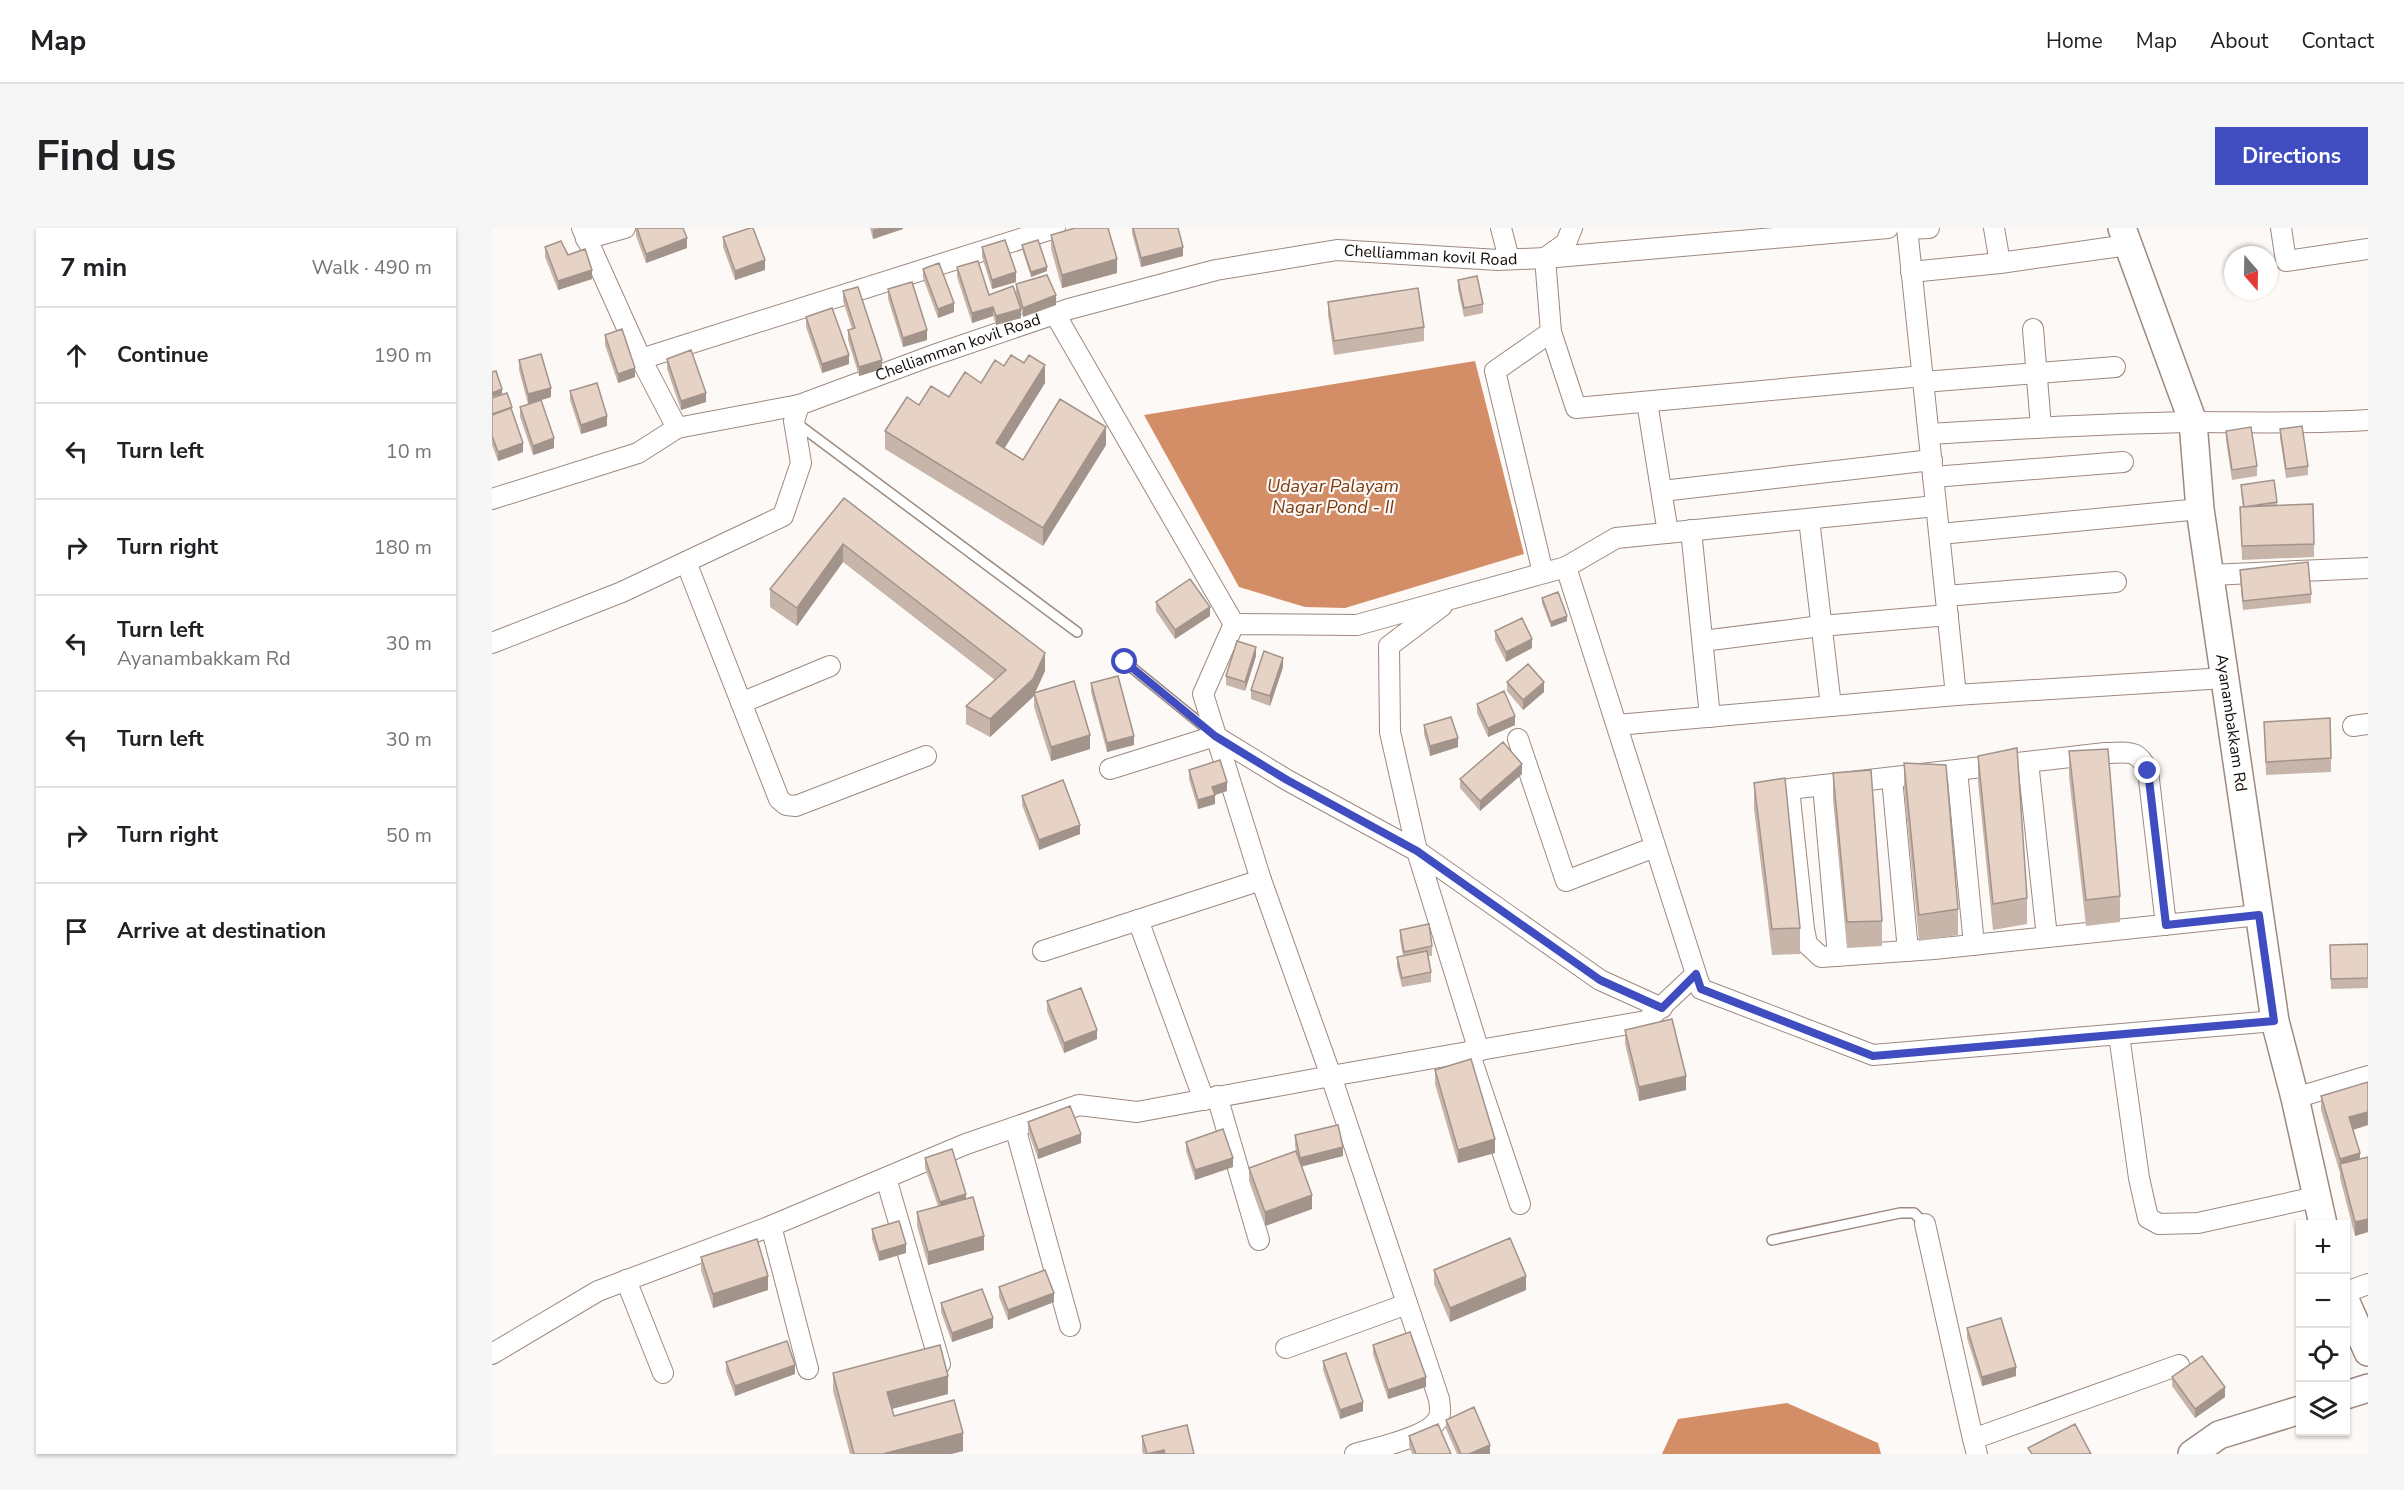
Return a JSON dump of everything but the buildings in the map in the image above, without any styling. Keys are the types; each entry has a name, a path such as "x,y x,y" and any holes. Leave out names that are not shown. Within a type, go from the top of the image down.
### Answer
{"street":[{"path":"492,499 638,453 677,428 641,359 584,234 626,228"},
{"path":"641,359 1016,234 1055,228"},
{"path":"1501,228 1509,260"},
{"path":"1572,228 1566,243 1545,258 1551,332 1576,408 1923,379 2115,367"},
{"path":"1901,228 1911,272 1956,695"},
{"name":"Chelliamman kovil Road","path":"677,428 796,413 931,356 1056,314 1216,270 1337,250 1509,260 1763,234 1929,228"},
{"path":"1994,228 2000,263"},
{"path":"2281,228 2286,261 2368,249"},
{"path":"1911,272 2000,263 2125,236"},
{"name":"Ayanambakkam Rd","path":"2125,236 2193,422 2200,509 2274,1021 2295,1098 2322,1220"},
{"path":"1056,314 1234,624"},
{"path":"2033,328 2041,427"},
{"path":"1544,573 1495,371 1551,332"},
{"path":"1647,402 1668,533"},
{"path":"492,643 622,592 783,516 801,463 796,413"},
{"path":"1929,434 2041,427 2193,422 2328,423 2368,420"},
{"path":"1662,491 1933,469 2122,462"},
{"path":"1234,624 1358,625 1566,567 1616,538 1936,506"},
{"path":"1940,534 2200,509"},
{"path":"1809,519 1831,706"},
{"path":"1691,530 1710,717"},
{"path":"686,562 779,799 786,805 796,806 926,756"},
{"path":"1566,567 1701,989 1873,1056 2274,1021"},
{"path":"2210,575 2368,568"},
{"path":"1703,641 1821,626 1947,605 2116,582"},
{"path":"1451,599 1389,646 1390,732 1417,851 1520,1204"},
{"path":"1234,624 1203,694 1261,879 1331,1076 1441,1410 1436,1422 1423,1432 1355,1454"},
{"path":"741,703 830,666"},
{"path":"1617,725 1956,695 2225,678"},
{"path":"1110,769 1215,736 1287,780 1417,851 1600,980 1662,1008"},
{"path":"1518,739 1566,881 1655,847"},
{"path":"2166,925 2148,771 2142,757 2133,753 2105,753 1789,789 1807,944 1821,957 1974,945 2166,925 2259,915"},
{"path":"2028,762 2048,937"},
{"path":"1957,770 1974,945"},
{"path":"1892,778 1908,951"},
{"path":"1823,785 1838,956"},
{"path":"1043,951 1261,879"},
{"path":"1138,920 1210,1098 1259,1240"},
{"path":"492,1353 598,1291 771,1226 966,1144 1078,1105 1137,1112 1646,1021 1696,974"},
{"path":"2119,1035 2139,1178 2148,1218 2159,1224 2198,1223 2316,1197"},
{"path":"2295,1098 2368,1076"},
{"path":"1015,1127 1070,1326"},
{"path":"886,1178 940,1365"},
{"path":"1925,1224 1975,1447 2179,1365"},
{"path":"771,1226 807,1369"},
{"path":"626,1280 663,1373"},
{"path":"2350,1291 2368,1284"},
{"path":"1286,1348 1407,1304"},
{"path":"2350,1311 2368,1352"},
{"path":"2350,1394 2368,1388"},
{"path":"2192,1454 2219,1435 2296,1412"}],"lane":[{"path":"796,413 1077,632"},
{"path":"1125,662 1215,736"},
{"path":"1772,1240 1900,1213 1914,1213 1925,1224"}],"water":[{"name":"Udayar Palayam Nagar Pond - II","path":"1475,361 1524,554 1345,608 1305,607 1239,587 1144,415"},
{"path":"1787,1403 1878,1443 1881,1454 1662,1454 1678,1419"}],"route":[{"path":"1125,662 1215,736 1287,780 1417,851 1540,940 1600,980 1662,1008 1696,974 1701,989 1873,1056 2274,1021 2259,915 2166,925 2148,771"}]}
